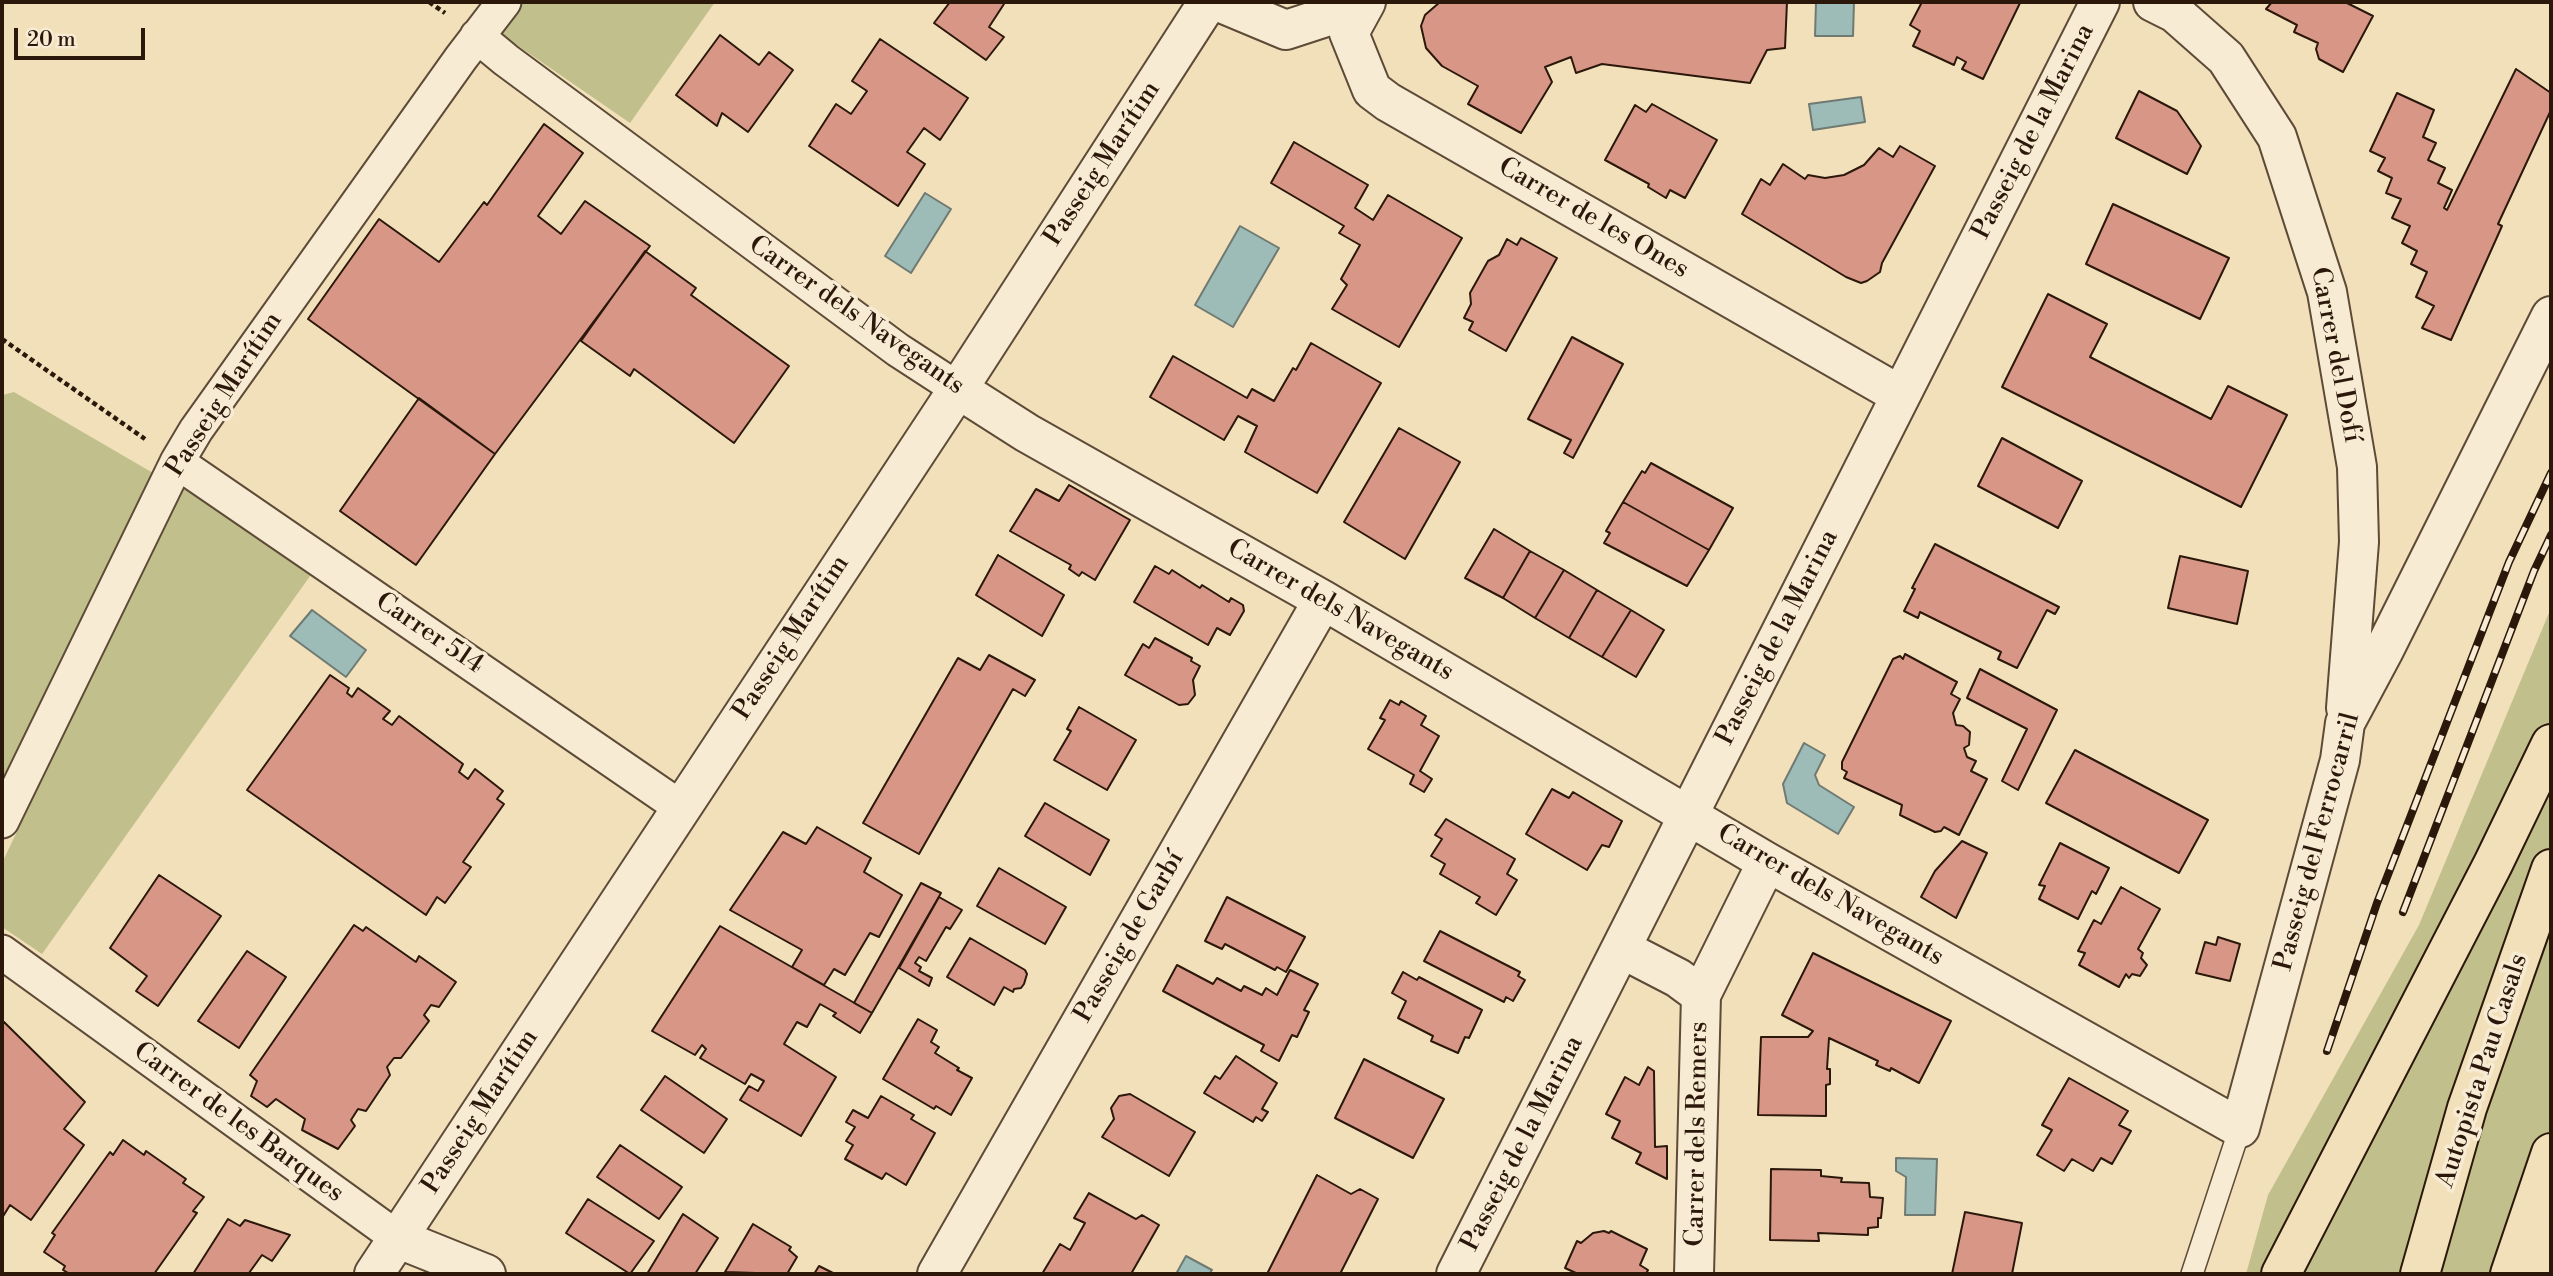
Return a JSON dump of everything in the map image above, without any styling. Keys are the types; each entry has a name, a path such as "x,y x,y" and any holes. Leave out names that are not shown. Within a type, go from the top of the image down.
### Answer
{"highway":[{"path":"2281,1274 2493,864 2551,744"},
{"name":"Autopista Pau Casals","path":"2420,1274 2467,1108 2551,869"},
{"path":"2510,1274 2551,1153"},
{"path":"2532,1274 2551,1172"}],"street":[{"name":"Passeig Marítim","path":"2,821 177,462 221,394 504,2"},
{"name":"Passeig Marítim","path":"374,1274 958,389 1208,2"},
{"path":"1219,2 1286,30 1332,16 1360,2"},
{"name":"Carrer de les Ones","path":"1366,2 1349,33 1372,90 1388,102 1900,395"},
{"name":"Passeig de la Marina","path":"1456,1274 2100,2"},
{"name":"Carrer del Dofí","path":"2153,2 2175,13 2226,58 2277,137 2327,292 2357,467 2358,542 2345,723"},
{"name":"Carrer dels Navegants","path":"477,36 898,350 1027,433 1323,600 1689,814 1766,862 2240,1128"},
{"name":"Passeig del Ferrocarril","path":"2240,1128 2340,760 2345,723 2551,316"},
{"name":"Carrer 514","path":"177,462 680,807"},
{"name":"Passeig de Garbí","path":"937,1274 1323,600"},
{"name":"Carrer dels Remers","path":"1695,1274 1701,995 1766,862"},
{"name":"Carrer dels Remers","path":"1622,949 1678,978 1701,995"},
{"name":"Carrer de les Barques","path":"2,952 398,1238 486,1274"}],"lane":[{"name":"Passeig del Ferrocarril","path":"2192,1274 2240,1128"}],"path":[{"path":"2,339 177,462"}],"shaded area":[{"path":"523,2 715,2 630,123 498,32"},
{"path":"14,392 153,473 2,793 2,395"},
{"path":"185,478 315,569 42,954 2,927 2,863"},
{"path":"2551,608 2551,1274 2246,1274 2268,1195 2419,925"}],"water":[{"path":"1816,2 1854,2 1853,36 1815,36"},
{"path":"1861,97 1865,122 1813,130 1809,104"},
{"path":"925,193 951,209 911,273 885,256"},
{"path":"1240,226 1279,248 1233,327 1195,305"},
{"path":"312,610 366,650 346,677 290,636"},
{"path":"1804,743 1825,755 1815,775 1819,785 1854,807 1838,834 1787,803 1783,784"},
{"path":"1896,1158 1937,1159 1935,1215 1905,1215 1906,1177 1896,1171"},
{"path":"1186,1256 1212,1270 1209,1274 1176,1274"}],"building":[{"path":"950,2 1004,4 989,27 1004,37 986,60 934,23"},
{"path":"1440,2 1787,2 1785,48 1767,50 1750,83 1602,64 1576,73 1571,57 1545,67 1552,82 1521,133 1468,104 1478,86 1442,66 1426,48 1421,26 1425,15"},
{"path":"1922,2 2020,3 1983,79 1962,69 1966,62 1957,57 1954,65 1913,46 1920,31 1910,25"},
{"path":"2272,2 2345,2 2373,16 2343,72 2319,59 2316,49 2318,43 2294,32 2297,25 2266,9"},
{"path":"720,35 759,65 769,52 793,70 748,132 722,113 717,126 676,95"},
{"path":"880,39 968,98 940,140 924,128 907,152 925,164 898,206 809,146 836,104 851,114 867,91 852,81"},
{"path":"2516,69 2551,93 2551,110 2498,224 2502,226 2451,340 2422,328 2434,306 2416,297 2427,272 2411,264 2417,251 2402,243 2410,226 2392,218 2401,199 2386,193 2392,178 2378,171 2385,158 2370,151 2397,93 2434,110 2423,137 2436,143 2428,160 2445,168 2438,183 2452,190 2444,208 2447,210"},
{"path":"2139,91 2177,111 2201,146 2187,174 2116,138"},
{"path":"1652,104 1717,140 1685,198 1670,190 1666,198 1648,187 1649,184 1605,160 1635,105 1646,112"},
{"path":"544,124 583,153 538,216 561,234 585,201 650,246 495,454 308,319 379,219 439,262 484,202 487,205"},
{"path":"1294,142 1368,185 1355,208 1373,220 1388,195 1462,238 1399,347 1332,309 1347,285 1341,279 1360,245 1339,233 1344,226 1271,183"},
{"path":"1900,146 1935,166 1882,263 1880,272 1867,281 1861,283 1846,277 1742,214 1761,179 1770,185 1783,164 1805,179 1808,175 1825,178 1844,175 1864,165 1879,148 1893,157"},
{"path":"2113,204 2229,258 2200,319 2086,264"},
{"path":"1521,238 1557,258 1506,351 1469,330 1473,322 1464,318 1471,304 1470,293 1488,261 1499,255 1507,239 1517,245"},
{"path":"645,251 696,288 691,295 789,366 734,443 634,369 630,376 581,341"},
{"path":"2048,294 2107,324 2090,357 2211,419 2228,386 2287,415 2241,507 2002,387"},
{"path":"1572,337 1623,364 1573,458 1564,453 1571,440 1528,419"},
{"path":"1311,343 1381,383 1317,493 1245,452 1257,426 1238,416 1224,440 1150,397 1173,356 1247,398 1252,389 1274,401"},
{"path":"419,398 495,454 416,565 340,511"},
{"path":"1399,428 1460,462 1405,559 1344,522"},
{"path":"2002,438 2082,481 2058,528 1978,486"},
{"path":"1651,463 1733,508 1709,550 1623,502 1642,471 1645,473"},
{"path":"1069,485 1130,520 1095,580 1082,572 1079,576 1069,569 1071,565 1010,531 1036,489 1059,501"},
{"path":"1623,502 1709,550 1687,586 1604,543 1610,533 1606,531"},
{"path":"1494,529 1530,551 1503,598 1465,578"},
{"path":"1935,544 2059,607 2055,614 2047,610 2017,668 1998,659 2001,652 1920,612 1918,618 1904,611 1915,589 1912,588"},
{"path":"1530,551 1564,570 1535,618 1503,598"},
{"path":"998,555 1064,595 1042,636 976,595"},
{"path":"2180,556 2248,571 2237,624 2168,608"},
{"path":"1155,566 1169,574 1172,570 1200,588 1202,585 1229,602 1231,598 1243,605 1244,611 1230,635 1217,628 1208,645 1134,602"},
{"path":"1564,570 1597,590 1569,638 1535,618"},
{"path":"1597,590 1631,610 1602,657 1569,638"},
{"path":"1631,610 1664,630 1636,677 1602,657"},
{"path":"1155,638 1192,658 1191,661 1200,666 1193,680 1195,695 1188,704 1179,705 1125,675 1143,644 1149,648"},
{"path":"1905,654 1957,682 1951,694 1960,699 1953,713 1956,725 1963,726 1970,732 1969,745 1964,748 1967,757 1976,761 1971,771 1987,779 1959,835 1944,827 1935,832 1900,815 1902,805 1844,778 1847,772 1842,769 1842,762 1893,659 1900,656 1903,659"},
{"path":"989,655 1035,680 1025,696 1013,689 919,854 863,823 958,658 980,670"},
{"path":"1980,669 2057,710 2018,790 2002,781 2027,729 1967,698"},
{"path":"330,675 349,688 347,693 352,697 358,688 390,711 383,719 392,725 399,716 463,764 459,772 468,779 475,769 503,791 497,799 504,804 463,862 471,867 445,903 437,897 426,915 247,790"},
{"path":"1390,700 1399,705 1401,701 1426,716 1421,725 1439,736 1420,771 1432,779 1424,792 1410,784 1414,775 1368,749 1385,720 1380,718"},
{"path":"1079,707 1136,740 1107,790 1054,760 1071,731 1067,729"},
{"path":"2075,750 2208,820 2179,873 2046,803"},
{"path":"1552,789 1569,798 1573,792 1622,821 1609,847 1602,845 1587,870 1526,834"},
{"path":"1045,803 1109,840 1090,875 1025,836"},
{"path":"1446,819 1515,859 1507,874 1517,880 1496,915 1476,903 1480,897 1440,874 1445,864 1431,856 1442,839 1435,835"},
{"path":"817,827 871,858 864,872 902,895 879,937 870,933 845,975 834,969 824,985 792,967 802,950 730,910 783,832 806,844"},
{"path":"1962,841 1987,853 1956,918 1921,897 1935,871"},
{"path":"2060,843 2109,868 2096,894 2092,891 2078,919 2039,899 2045,886 2039,885"},
{"path":"999,868 1066,907 1045,944 977,906"},
{"path":"159,875 221,916 158,1006 136,991 147,976 110,948"},
{"path":"921,883 941,893 872,1013 854,1003"},
{"path":"2121,887 2160,909 2138,949 2143,953 2141,958 2147,965 2140,976 2132,974 2129,978 2126,974 2119,987 2079,965 2085,953 2078,951 2094,920 2101,924"},
{"path":"939,897 962,910 950,929 946,927 926,961 919,957 915,963 921,967 919,971 932,978 929,986 899,968"},
{"path":"1227,897 1305,937 1286,972 1277,967 1275,970 1225,944 1222,949 1205,941"},
{"path":"354,925 363,931 366,927 416,962 419,956 456,982 439,1007 431,1005 424,1015 429,1021 401,1058 394,1058 387,1067 390,1075 366,1111 358,1109 351,1120 355,1126 338,1149 302,1130 305,1119 276,1099 267,1107 251,1096 257,1081 250,1075"},
{"path":"720,926 872,1013 860,1033 833,1016 836,1013 820,1004 807,1027 797,1022 784,1044 836,1077 801,1136 740,1100 749,1086 758,1091 764,1081 751,1074 745,1084 700,1058 706,1049 702,1045 695,1055 652,1031"},
{"path":"1440,931 1520,972 1518,976 1525,980 1513,1001 1506,997 1504,1002 1424,961"},
{"path":"2218,937 2240,944 2230,981 2196,973 2205,942 2216,945"},
{"path":"970,938 1025,970 1027,974 1021,988 1014,989 1013,992 1004,987 994,1005 947,977"},
{"path":"247,951 286,977 239,1048 198,1021"},
{"path":"1813,953 1951,1021 1919,1083 1891,1068 1890,1071 1876,1065 1878,1061 1829,1038 1827,1069 1830,1069 1830,1084 1826,1085 1826,1116 1758,1115 1761,1037 1808,1037 1813,1031 1782,1015"},
{"path":"1177,965 1213,984 1217,978 1241,991 1244,986 1262,995 1266,988 1277,995 1290,970 1318,984 1304,1010 1309,1012 1297,1037 1292,1035 1279,1061 1261,1051 1264,1045 1163,991"},
{"path":"1403,972 1417,980 1419,977 1482,1010 1469,1038 1465,1037 1458,1053 1431,1041 1433,1036 1398,1018 1406,1001 1392,993"},
{"path":"918,1019 937,1030 931,1042 939,1047 935,1053 972,1078 951,1115 936,1106 934,1109 883,1079"},
{"path":"4,1022 85,1102 64,1129 84,1145 31,1220 10,1205 2,1218"},
{"path":"1236,1056 1277,1083 1262,1109 1268,1112 1262,1121 1256,1117 1253,1122 1204,1093 1215,1076 1220,1079"},
{"path":"1364,1059 1444,1099 1413,1158 1335,1118"},
{"path":"1648,1067 1654,1071 1655,1147 1667,1146 1667,1179 1636,1163 1641,1153 1612,1138 1620,1121 1606,1114 1625,1077 1639,1085"},
{"path":"665,1076 727,1119 704,1153 641,1110"},
{"path":"2069,1078 2128,1111 2119,1125 2131,1131 2112,1164 2101,1158 2093,1171 2072,1159 2064,1171 2037,1155 2052,1130 2042,1125"},
{"path":"1130,1094 1195,1132 1169,1176 1102,1137 1114,1119 1111,1108 1119,1096"},
{"path":"881,1096 914,1115 911,1119 935,1133 906,1185 886,1173 882,1179 845,1159 853,1145 846,1141 855,1127 846,1122 853,1110 868,1118"},
{"path":"123,1140 144,1155 146,1151 186,1179 183,1183 204,1197 193,1211 197,1213 154,1274 70,1274 63,1270 65,1266 44,1252 55,1235 52,1233 110,1152 113,1155"},
{"path":"620,1145 682,1187 659,1219 597,1177"},
{"path":"1771,1169 1821,1170 1821,1176 1842,1178 1841,1182 1869,1183 1870,1197 1883,1198 1878,1227 1868,1228 1868,1235 1818,1233 1819,1241 1770,1240"},
{"path":"1317,1175 1351,1194 1360,1189 1378,1199 1340,1274 1267,1274"},
{"path":"1089,1193 1136,1219 1142,1215 1159,1225 1131,1274 1042,1274 1060,1244 1070,1250 1085,1223 1074,1218"},
{"path":"588,1199 654,1241 630,1274 566,1233"},
{"path":"1965,1212 2022,1223 2012,1274 1952,1274"},
{"path":"683,1214 718,1238 695,1274 647,1274"},
{"path":"228,1219 240,1226 245,1220 290,1235 272,1261 262,1255 249,1273 251,1274 193,1274"},
{"path":"753,1224 791,1247 789,1250 797,1257 787,1274 725,1272"},
{"path":"1611,1231 1647,1249 1640,1265 1648,1270 1646,1274 1578,1274 1565,1268 1577,1241 1581,1243 1593,1233"},
{"path":"819,1266 835,1274 814,1274"}],"railway":[{"path":"2327,1051 2377,903 2509,562 2551,473"},
{"path":"2403,912 2534,571 2551,535"}]}
